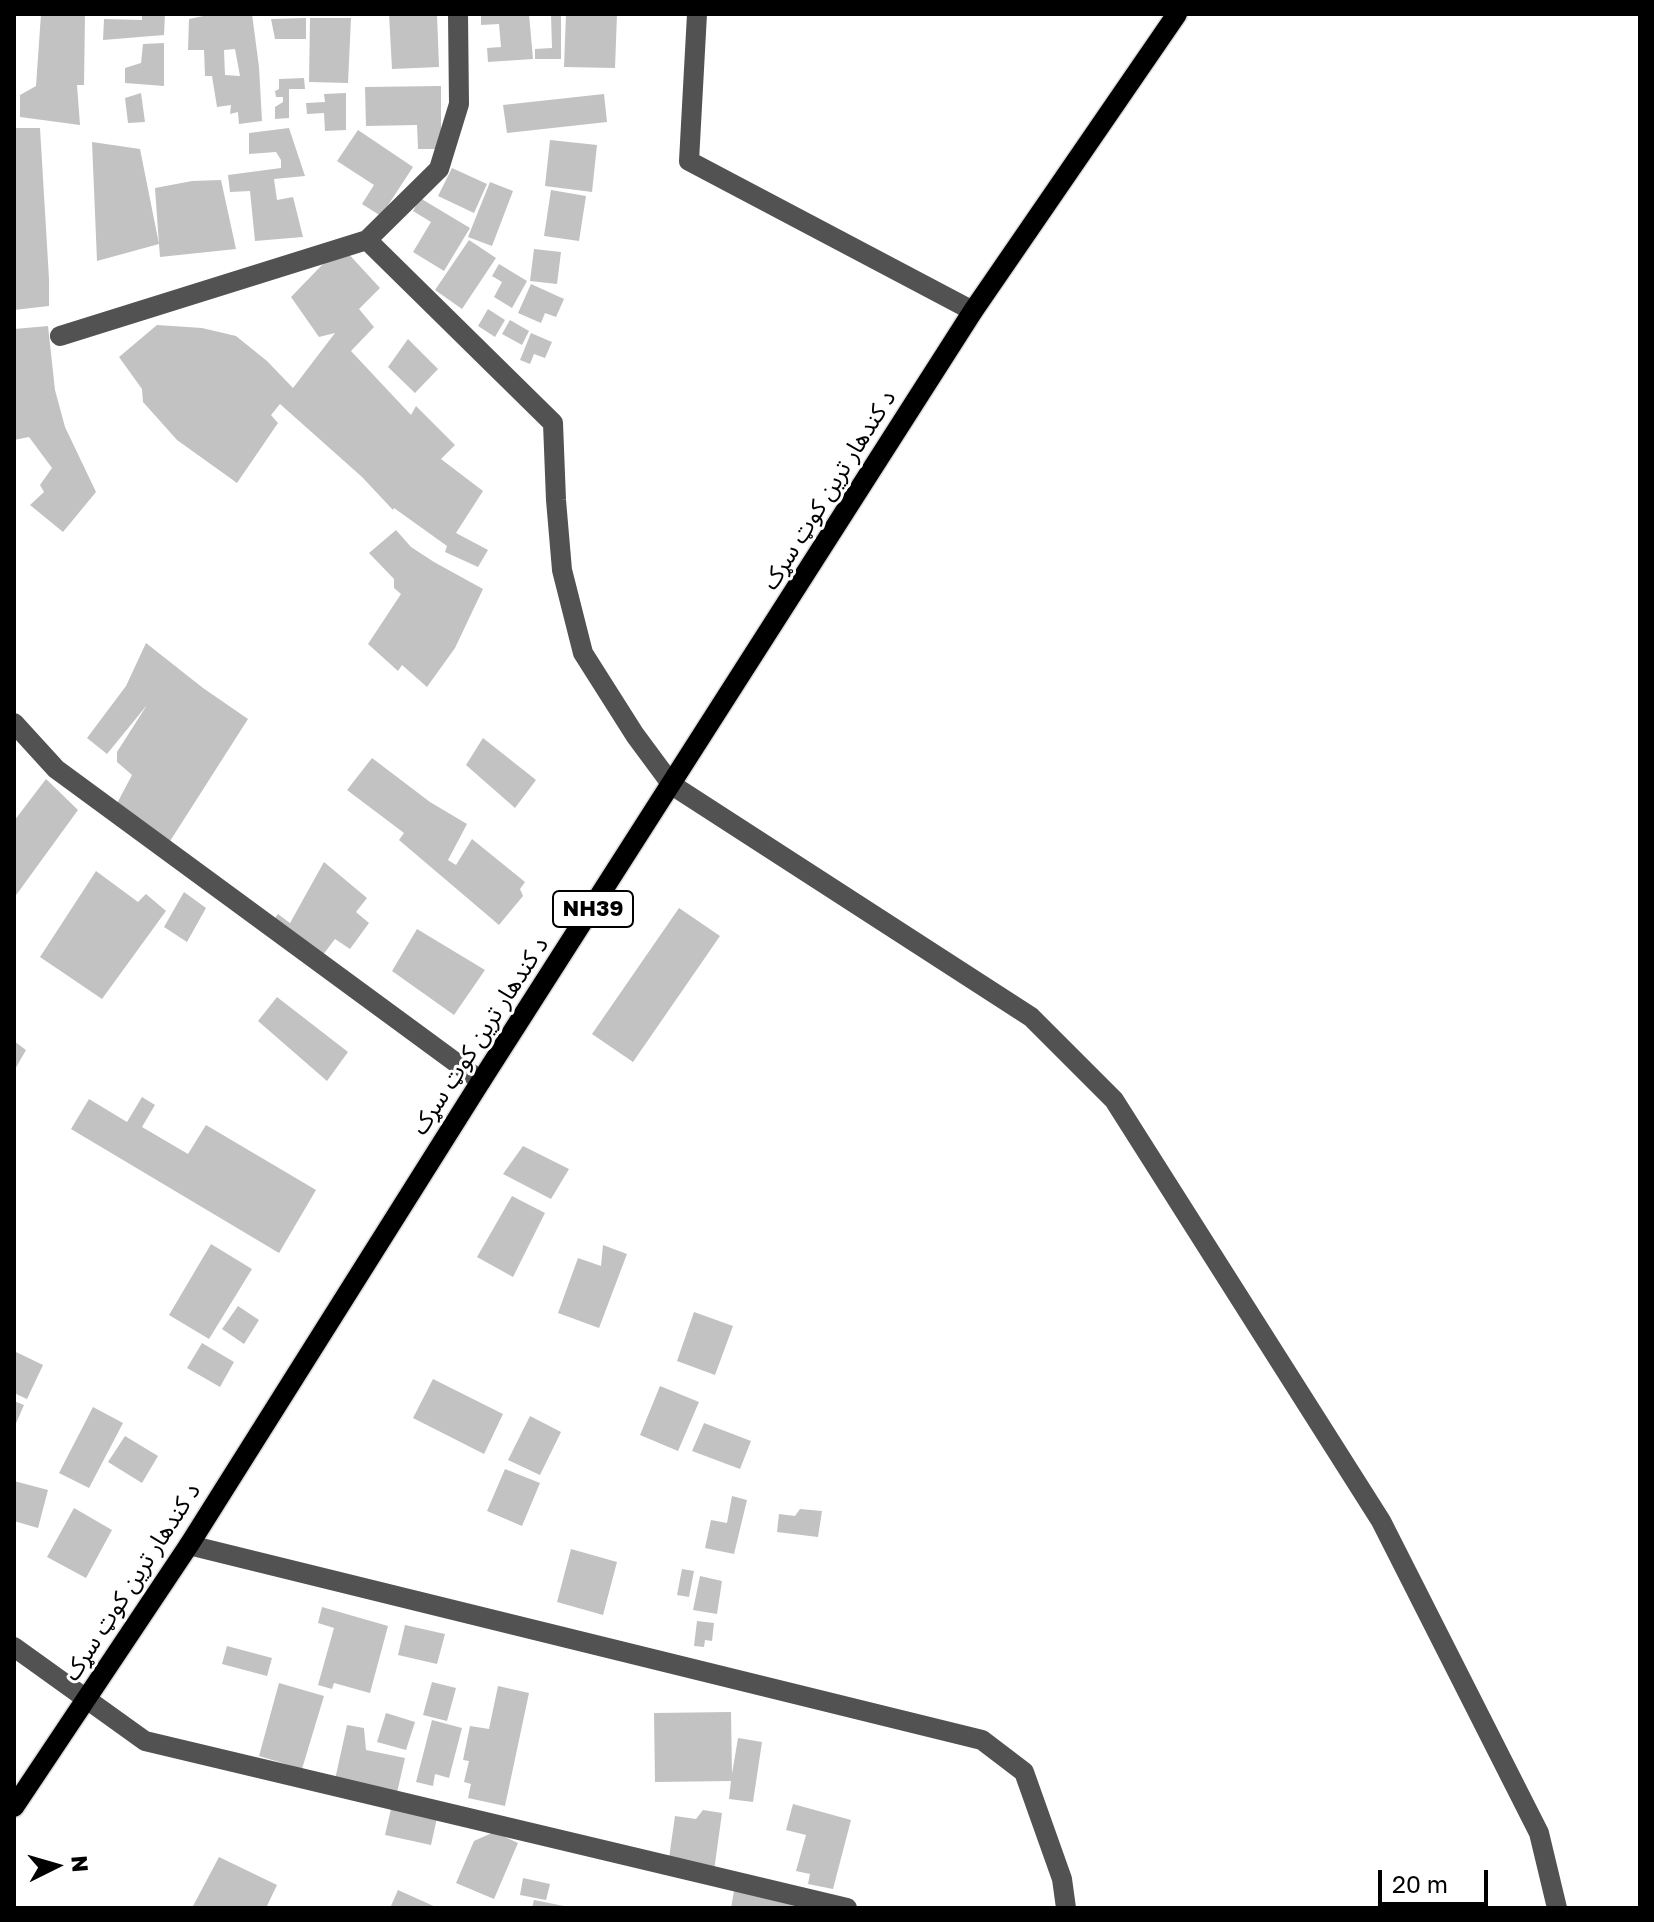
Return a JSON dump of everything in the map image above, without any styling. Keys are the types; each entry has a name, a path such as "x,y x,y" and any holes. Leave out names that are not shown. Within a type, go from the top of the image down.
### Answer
{"main road":[{"name":"د کندهار ترين کوټ سړک","path":"14,1807 189,1545 973,311 1177,14"}],"street":[{"path":"60,336 367,240 439,169 459,104 458,14"},
{"path":"697,14 689,161 973,311"},
{"path":"367,240 553,423 562,570 583,653 635,735 672,785 1031,1017 1114,1100 1381,1521 1539,1833 1557,1908"},
{"path":"14,723 56,769 481,1081"},
{"path":"189,1545 982,1740 1024,1772 1062,1879 1066,1908"},
{"path":"14,1647 145,1741 847,1908"}],"building":[{"path":"41,14 85,14 84,85 77,85 80,125 20,117 20,95 36,86"},
{"path":"142,14 165,14 164,35 103,40 104,19 142,20"},
{"path":"213,14 252,14 262,121 239,124 238,112 230,114 231,105 217,107 212,76 205,76 204,50 188,50 189,19","holes":["235,49 240,76 225,75 224,50"]},
{"path":"389,14 437,14 439,67 392,69"},
{"path":"481,14 529,14 533,59 488,62 487,48 501,47 499,24 481,25"},
{"path":"551,14 561,14 561,59 535,59 535,49 552,48"},
{"path":"566,14 617,14 615,68 564,67"},
{"path":"306,18 306,39 275,39 271,19"},
{"path":"310,18 351,18 348,83 309,82"},
{"path":"164,43 164,86 125,83 125,68 141,63 143,44"},
{"path":"304,78 305,89 289,89 289,118 275,119 275,107 283,102 283,97 276,97 279,79"},
{"path":"441,86 441,149 418,149 417,125 366,126 365,87"},
{"path":"141,93 145,122 128,123 125,98"},
{"path":"346,93 346,130 325,131 324,113 307,114 306,103 325,102 324,94"},
{"path":"604,94 607,122 507,133 503,105"},
{"path":"14,128 40,128 49,306 14,310"},
{"path":"289,128 305,176 274,179 277,200 293,197 303,237 255,241 250,191 230,192 228,175 281,168 276,152 249,154 249,133"},
{"path":"358,130 413,167 381,216 362,204 374,185 337,161"},
{"path":"550,140 597,145 592,192 545,186"},
{"path":"92,142 140,149 159,244 97,261"},
{"path":"452,168 487,184 474,213 438,196"},
{"path":"221,180 236,249 160,257 155,188 192,181"},
{"path":"490,182 513,191 492,246 468,237"},
{"path":"551,190 586,196 579,241 544,236"},
{"path":"420,198 470,228 444,271 413,252 431,222 413,211"},
{"path":"469,240 496,258 462,309 435,290"},
{"path":"534,249 561,252 557,284 530,281"},
{"path":"345,250 380,288 359,309 374,327 351,351 411,415 416,406 455,445 441,459 483,491 456,533 488,550 478,567 445,552 447,546 393,510 362,477 280,404 271,415 278,423 237,483 177,440 143,402 142,389 119,357 157,325 202,328 236,336 267,361 293,388 335,333 319,337 291,297 322,265"},
{"path":"499,264 527,281 512,308 494,297 502,282 492,276"},
{"path":"531,284 564,299 556,317 545,313 541,323 518,313"},
{"path":"488,309 505,320 495,337 478,326"},
{"path":"510,320 529,331 522,345 502,334"},
{"path":"48,326 55,390 65,427 96,492 63,532 30,505 44,492 40,485 52,468 29,437 14,440 14,329"},
{"path":"531,333 552,342 545,358 534,354 530,364 520,360"},
{"path":"408,339 438,369 415,393 388,367"},
{"path":"396,530 411,547 483,589 455,648 427,687 402,665 398,671 368,644 401,594 394,588 394,579 369,553"},
{"path":"146,643 248,719 165,849 113,811 132,775 117,762 117,752 147,705 107,754 87,738 126,686"},
{"path":"483,738 536,780 515,808 466,765"},
{"path":"372,758 430,802 467,824 448,860 456,865 472,839 525,882 520,889 523,896 499,925 399,840 404,833 347,790"},
{"path":"46,779 78,810 14,898 14,821"},
{"path":"324,862 367,898 356,912 369,923 350,949 335,939 322,956 269,926 278,914 290,923"},
{"path":"96,871 138,902 146,894 166,911 102,999 40,957"},
{"path":"184,892 206,908 187,942 164,927"},
{"path":"679,908 720,936 633,1062 592,1034"},
{"path":"417,929 485,970 454,1015 392,971"},
{"path":"277,997 348,1052 327,1081 258,1021"},
{"path":"14,1041 26,1050 14,1071"},
{"path":"142,1097 155,1105 142,1127 188,1154 206,1125 316,1190 279,1253 71,1129 89,1099 127,1122"},
{"path":"523,1146 569,1169 551,1199 503,1174"},
{"path":"512,1196 545,1213 513,1277 477,1257"},
{"path":"211,1244 252,1269 209,1339 169,1315"},
{"path":"603,1245 627,1254 599,1328 558,1313 578,1258 601,1266"},
{"path":"238,1306 259,1320 244,1344 222,1329"},
{"path":"694,1312 733,1326 715,1375 677,1361"},
{"path":"202,1343 234,1362 220,1387 187,1368"},
{"path":"14,1351 43,1365 27,1399 14,1393"},
{"path":"433,1379 503,1414 484,1454 413,1418"},
{"path":"660,1386 699,1402 678,1451 640,1435"},
{"path":"14,1401 24,1405 14,1428"},
{"path":"93,1407 123,1423 89,1488 59,1473"},
{"path":"530,1416 561,1432 540,1475 508,1460"},
{"path":"704,1423 751,1441 740,1469 692,1451"},
{"path":"125,1436 158,1456 142,1483 108,1462"},
{"path":"505,1469 540,1483 522,1526 487,1511"},
{"path":"14,1481 48,1490 38,1528 14,1521"},
{"path":"732,1496 747,1500 734,1554 705,1548 711,1520 727,1523"},
{"path":"74,1508 112,1530 86,1578 47,1557"},
{"path":"800,1509 822,1511 818,1537 777,1532 779,1514 795,1516"},
{"path":"571,1549 617,1562 603,1615 557,1602"},
{"path":"682,1569 694,1571 689,1597 677,1595"},
{"path":"700,1576 722,1581 717,1614 693,1610"},
{"path":"322,1607 388,1626 370,1693 334,1683 332,1689 318,1685 334,1628 318,1623"},
{"path":"697,1621 714,1623 712,1641 705,1640 704,1647 694,1646"},
{"path":"405,1625 445,1634 437,1664 398,1655"},
{"path":"227,1646 272,1658 267,1676 222,1664"},
{"path":"432,1682 456,1688 447,1721 423,1715"},
{"path":"279,1683 324,1696 302,1769 259,1756"},
{"path":"498,1686 529,1693 505,1806 468,1798 471,1784 464,1782 469,1761 463,1760 470,1726 489,1729"},
{"path":"731,1712 732,1774 738,1738 762,1742 753,1802 729,1799 731,1781 655,1782 654,1713"},
{"path":"386,1713 415,1722 406,1750 377,1742"},
{"path":"432,1720 462,1728 449,1778 435,1774 433,1786 416,1782"},
{"path":"347,1725 364,1728 366,1750 405,1758 396,1797 334,1784"},
{"path":"793,1804 851,1820 833,1889 808,1884 810,1874 796,1871 806,1835 786,1830"},
{"path":"391,1809 437,1818 431,1845 385,1835"},
{"path":"703,1810 722,1813 714,1871 668,1865 675,1816 696,1819"},
{"path":"494,1832 518,1843 494,1899 456,1883 474,1841"},
{"path":"219,1857 277,1885 266,1908 192,1908"},
{"path":"523,1878 550,1884 546,1900 520,1895"},
{"path":"398,1890 438,1908 390,1908"},
{"path":"734,1891 811,1908 731,1908"},
{"path":"534,1900 569,1907 569,1908 532,1908"}]}
